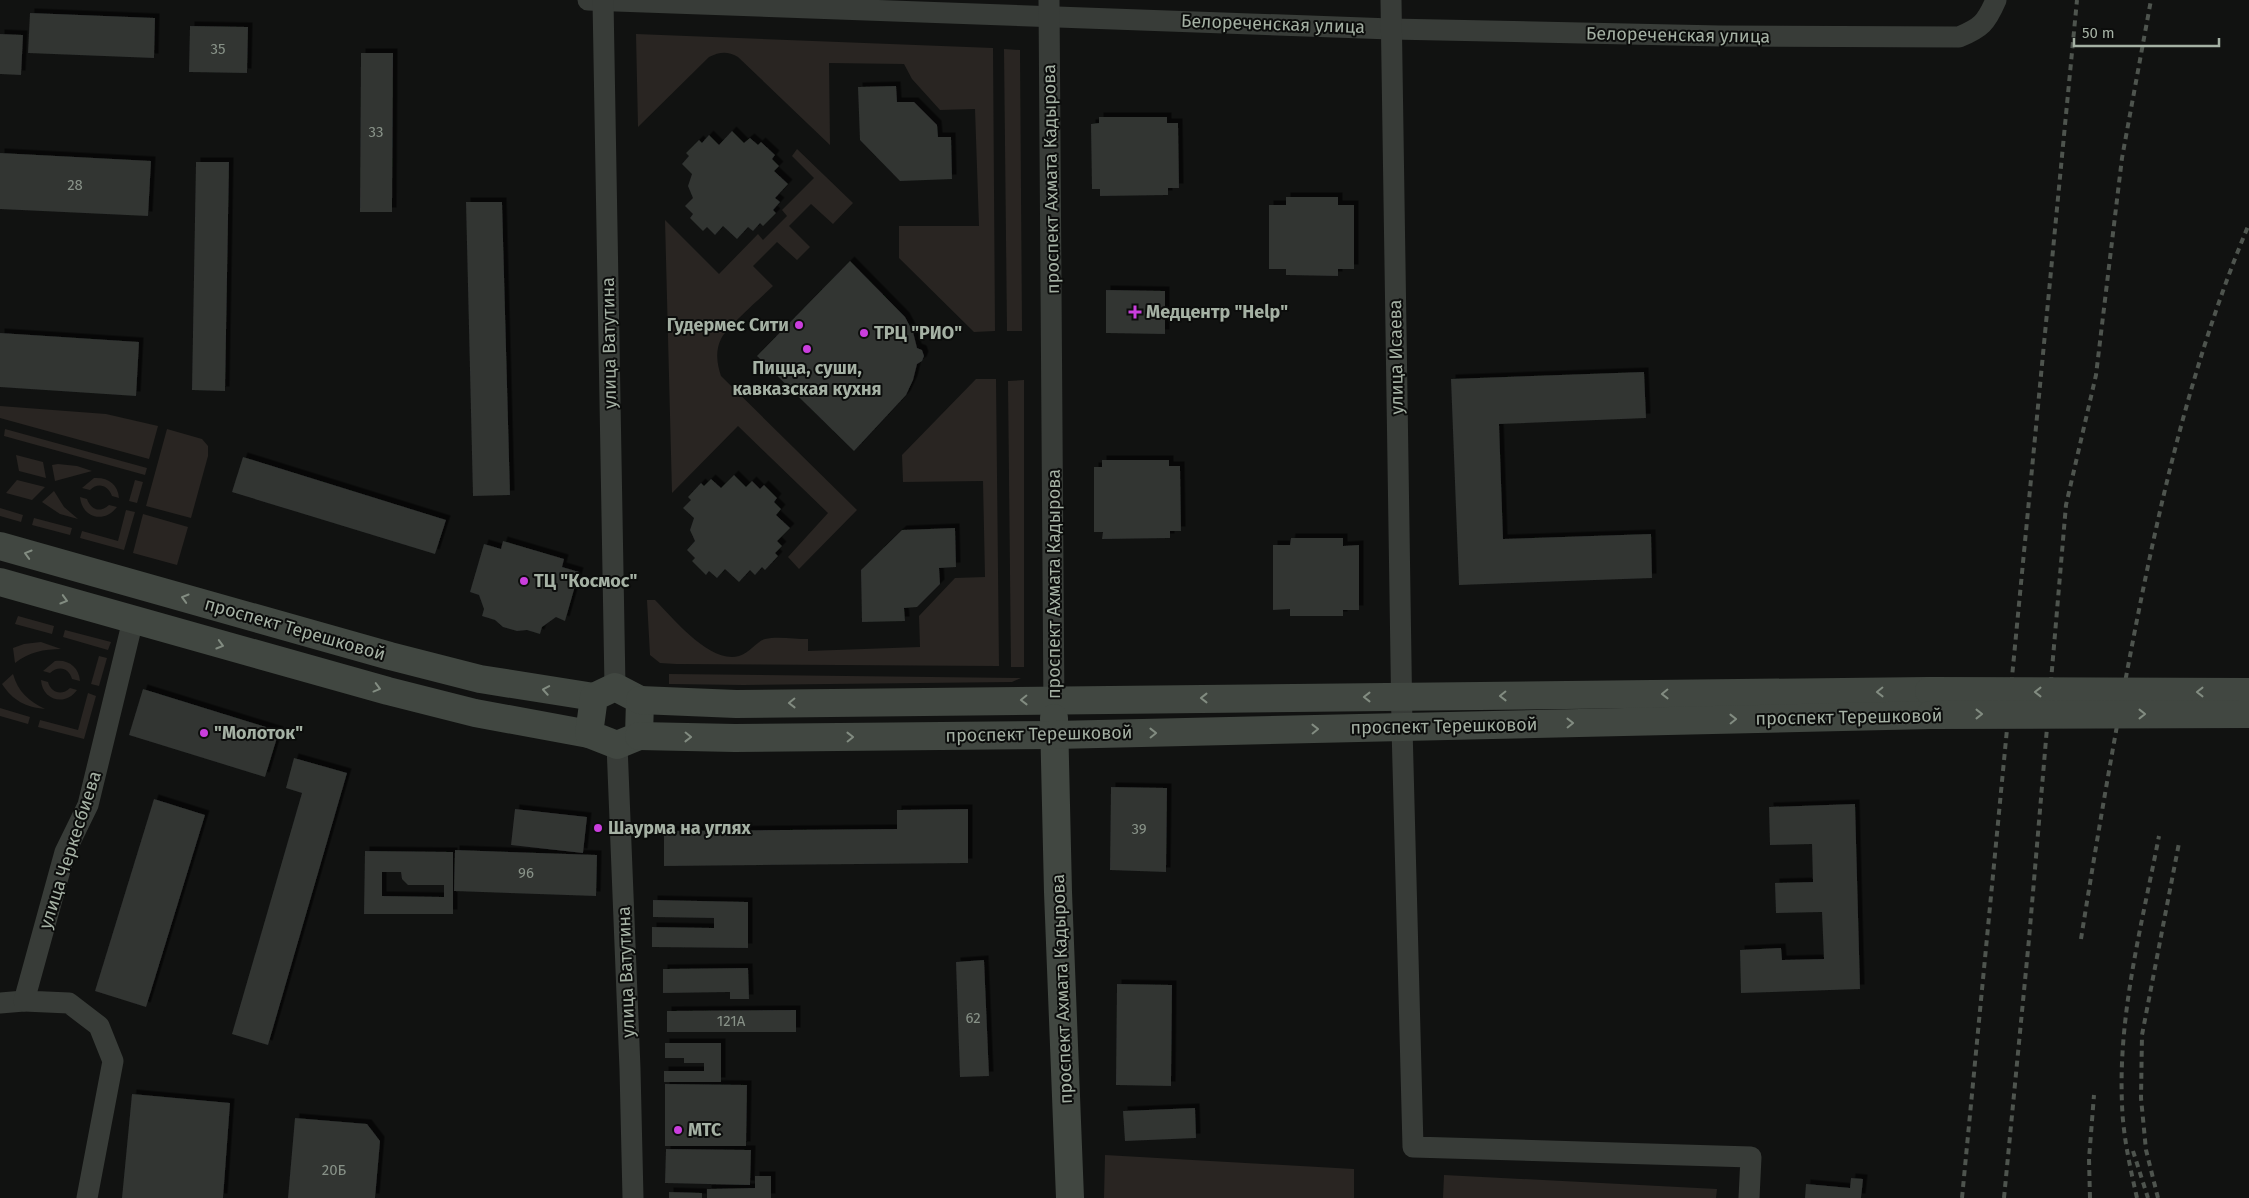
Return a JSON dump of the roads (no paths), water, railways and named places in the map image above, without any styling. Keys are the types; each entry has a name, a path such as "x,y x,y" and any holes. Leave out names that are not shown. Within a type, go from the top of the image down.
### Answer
{"main road":[{"name":"проспект Терешковой","path":"0,546 390,656 480,679 604,692 640,700 1054,717 1402,713 1930,703 2249,692"},
{"name":"проспект Терешковой","path":"0,582 475,713 628,740 744,738 1054,717 1402,713"},
{"path":"590,734 604,692"},
{"path":"628,740 640,700"},
{"name":"проспект Терешковой","path":"1930,703 2249,714"},
{"name":"проспект Ахмата Кадырова","path":"1054,717 1058,892 1070,1198"}],"street":[{"name":"Белореченская улица","path":"598,0 1049,8 1391,29 1720,36 1959,37 1978,29 1990,13 1996,0"},
{"name":"улица Ватутина","path":"598,0 604,692"},
{"name":"улица Исаева","path":"1391,0 1402,713 1412,1147 1751,1157 1749,1198"},
{"name":"проспект Ахмата Кадырова","path":"1049,8 1054,717"},
{"name":"улица Черкесбиева","path":"24,1001 65,852 88,804 133,620"},
{"name":"улица Ватутина","path":"628,740 630,1070 633,1198"},
{"path":"0,1003 24,1001 69,1003 99,1026 113,1061 88,1198"}],"railway":[{"path":"1962,1198 2077,0"},
{"path":"2004,1198 2029,939 2066,505 2096,375 2122,158 2151,0"},
{"path":"2081,939 2123,691 2152,546 2193,383 2228,276 2249,224"},
{"path":"2137,1198 2127,1151 2122,1104 2124,1037 2127,1003 2159,836"},
{"path":"2158,1198 2146,1150 2141,1098 2142,1035 2179,843"},
{"path":"2090,1198 2089,1159 2094,1095"},
{"path":"2133,1151 2148,1198"}],"place":[{"name":"Медцентр \"Help\"","path":"1135,312"},
{"name":"Гудермес Сити","path":"799,325"},
{"name":"ТРЦ \"РИО\"","path":"864,333"},
{"name":"Пицца, суши, кавказская кухня","path":"807,349"},
{"name":"ТЦ \"Космос\"","path":"524,581"},
{"name":"\"Молоток\"","path":"204,733"},
{"name":"Шаурма на углях","path":"598,828"},
{"name":"МТС","path":"678,1130"}]}
